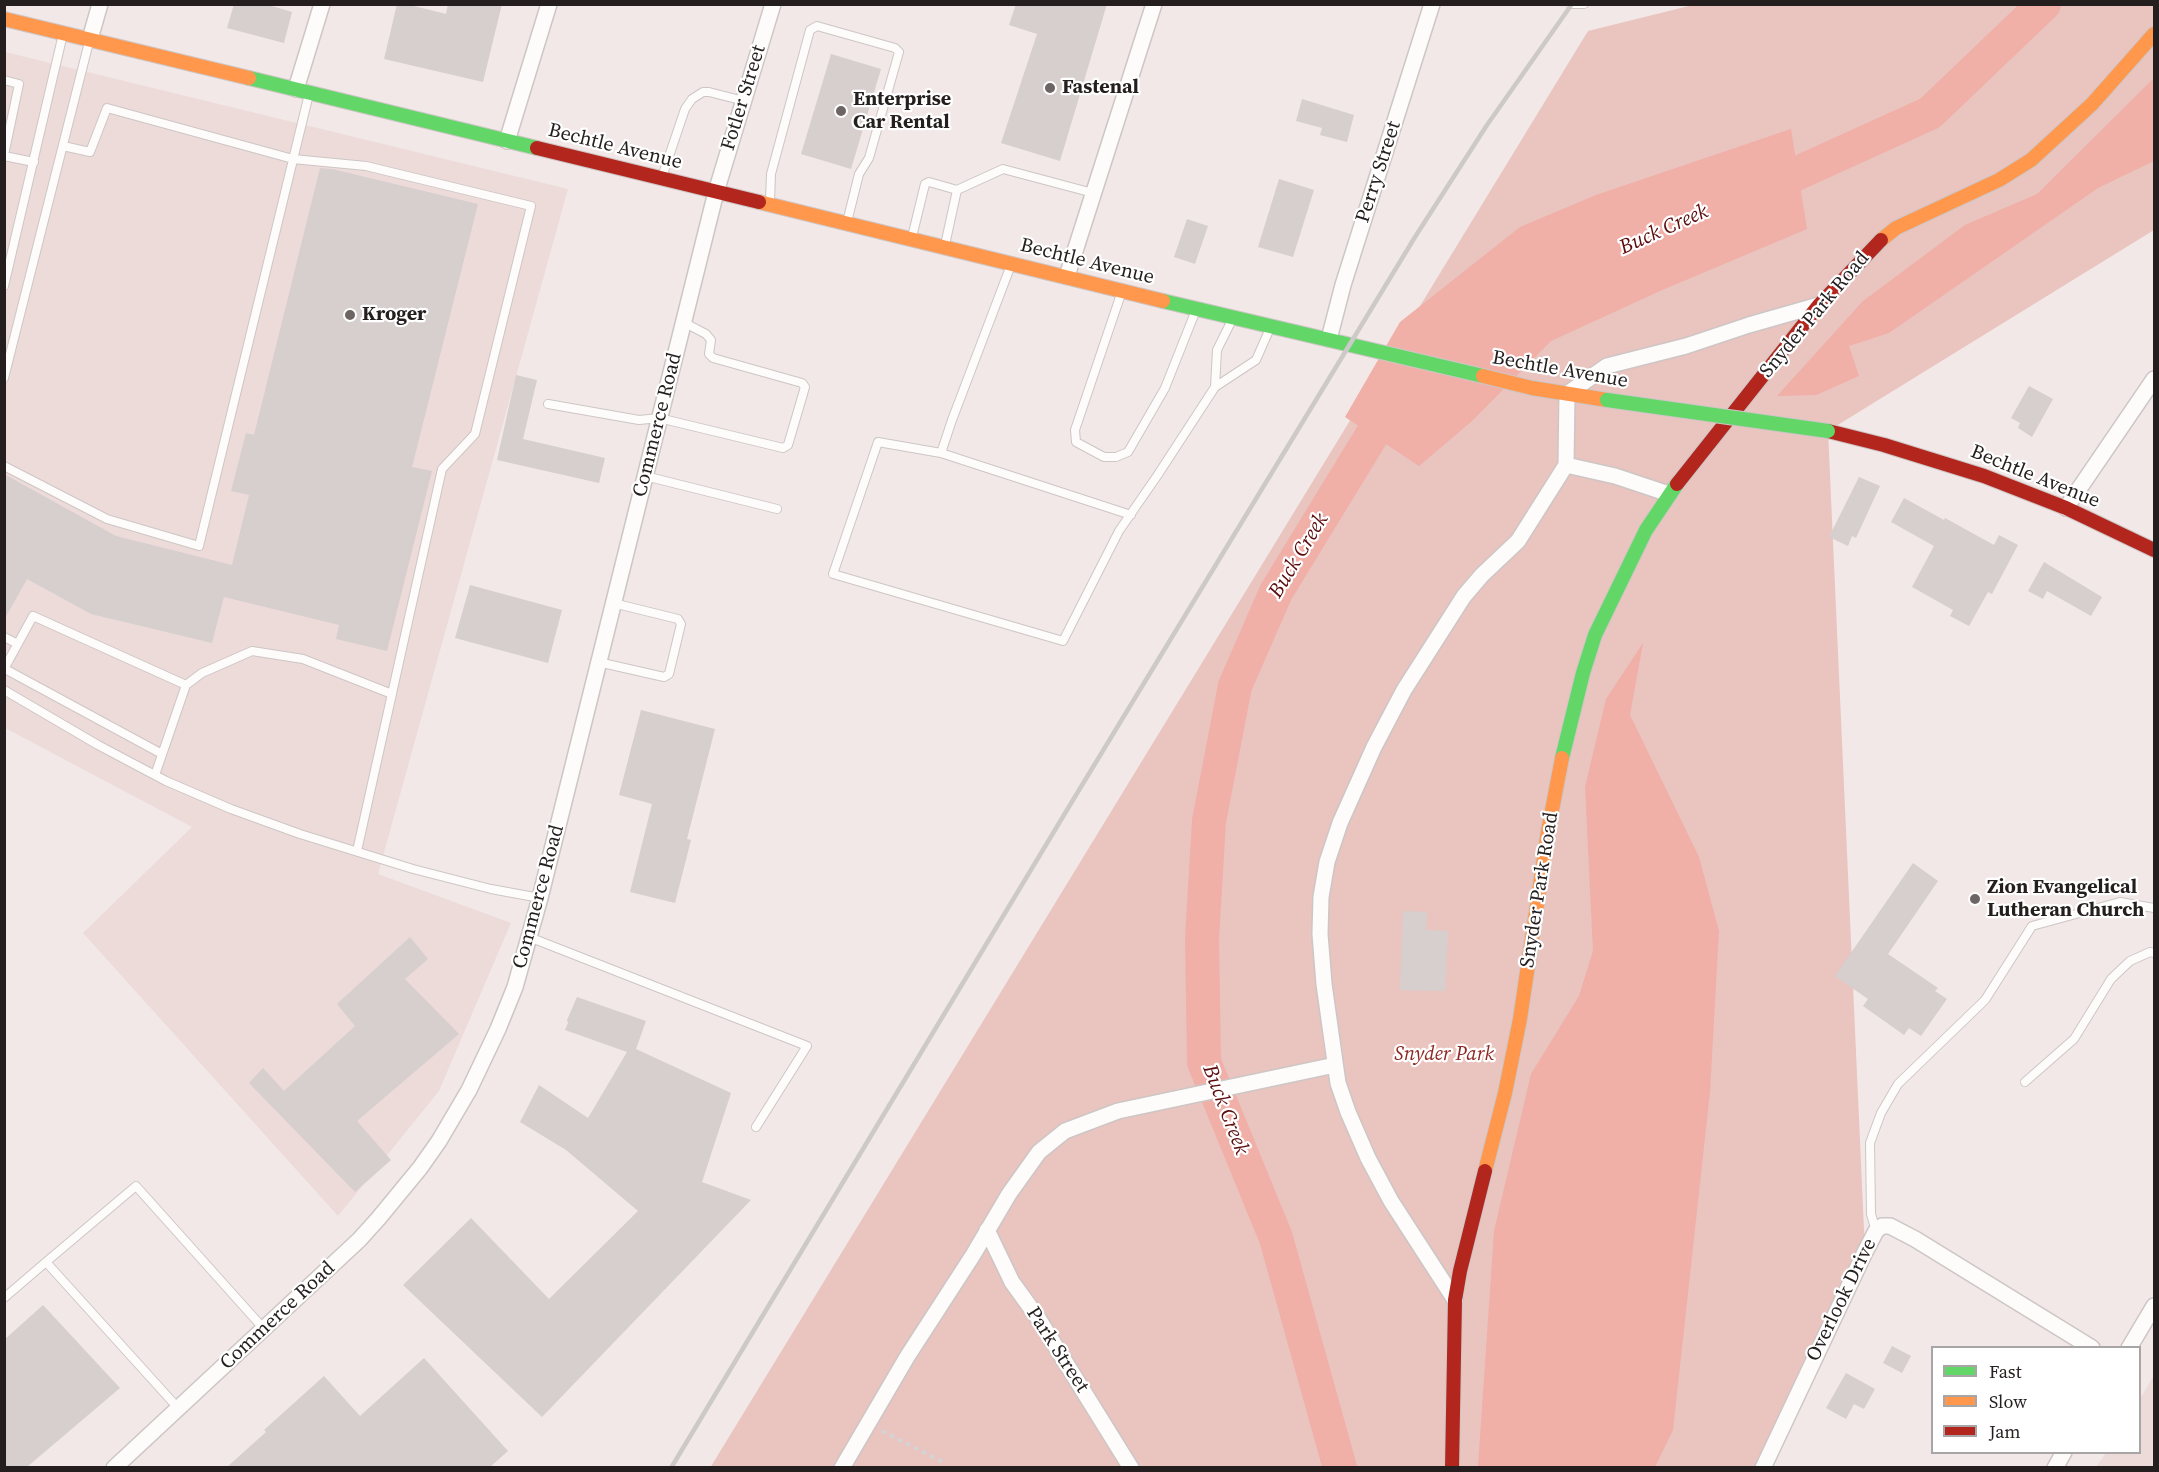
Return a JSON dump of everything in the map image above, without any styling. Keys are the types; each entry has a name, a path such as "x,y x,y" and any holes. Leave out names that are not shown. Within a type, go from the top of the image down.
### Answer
{"main road":[{"name":"Bechtle Avenue","path":"4,19 1067,276 1122,292 1532,388 1828,431 1884,445 1984,476 2066,508 2154,550"},
{"name":"Snyder Park Road","path":"1452,1467 1455,1300 1460,1271 1520,1019 1548,831 1565,745 1595,635 1612,597 1646,530 1669,494 1819,305 1873,247 1896,228 1999,180 2031,160 2092,104 2154,34"}],"street":[{"path":"90,39 100,4"},
{"path":"302,91 322,4"},
{"path":"507,141 549,4"},
{"name":"Fotler Street","path":"716,192 773,4"},
{"path":"1067,276 1154,4"},
{"name":"Perry Street","path":"1329,339 1343,285 1432,4"},
{"name":"Commerce Road","path":"114,1467 359,1240 433,1150 469,1090 498,1029 515,987 540,898 716,192"},
{"path":"1455,1300 1391,1201 1368,1158 1348,1112 1335,1065 1323,984 1320,934 1321,897 1327,862 1340,823 1374,747 1404,690 1464,597 1482,575 1518,541 1566,465 1567,394 1606,366 1686,346 1819,305"},
{"path":"2066,508 2154,380"},
{"path":"1566,465 1615,476 1669,494"},
{"path":"842,1467 907,1357 973,1255 1009,1194 1039,1152 1065,1131 1118,1111 1335,1065"},
{"name":"Overlook Drive","path":"1763,1467 1876,1231 1882,1226 1890,1226 1915,1239 2090,1346"},
{"name":"Park Street","path":"987,1230 1012,1282 1038,1318 1131,1467"},
{"path":"2130,1346 2154,1306"},
{"path":"2055,1467 2063,1454"}],"lane":[{"path":"1570,4 1584,4"},
{"path":"770,205 771,174 810,30 817,26 895,48 899,52 869,158 859,174 846,223"},
{"path":"4,286 63,33"},
{"path":"4,378 90,39"},
{"path":"4,80 19,84 4,156 34,162"},
{"path":"4,466 107,519 199,546 293,159 302,91"},
{"path":"661,178 685,109 692,99 704,92 709,92 744,101"},
{"path":"63,146 90,152 107,108 293,159 366,166 531,206 475,434 442,469 357,851"},
{"path":"912,239 925,184 929,182 957,189 1003,170 1093,193"},
{"path":"944,247 957,189"},
{"path":"941,453 1012,263"},
{"path":"1122,292 1075,430 1076,442 1104,457 1116,457 1128,452 1165,388 1197,308"},
{"path":"1215,387 1217,350 1234,317"},
{"path":"548,404 639,420 659,418 783,448 788,445 805,387 802,383 713,358 710,354 711,340 706,334 683,322"},
{"path":"1131,515 941,453 878,442 833,574 1064,641 1119,531 1131,515 1215,387 1256,360 1271,326"},
{"path":"645,476 777,509"},
{"path":"598,662 664,677 669,674 672,664 681,624 678,619 613,603"},
{"path":"162,754 5,669 33,616 186,686"},
{"path":"4,637 18,644"},
{"path":"155,775 186,686 202,674 252,651 303,659 392,694"},
{"path":"4,690 98,745 155,775 231,809 413,869 490,889 540,898"},
{"path":"1876,1231 1871,1214 1870,1143 1881,1113 1898,1084 1985,1000 2032,926 2120,902 2154,908"},
{"path":"529,937 807,1046 756,1127"},
{"path":"2025,1082 2074,1039 2111,980 2130,961 2150,952 2154,953"},
{"path":"4,1298 136,1186 264,1329"},
{"path":"46,1262 178,1408"}],"path":[{"path":"868,1424 945,1463"}],"shaded area":[{"path":"5,52 568,189 378,874 511,923 439,1091 338,1216 83,933 192,827 5,728"},
{"path":"2154,1375 2154,1467 2096,1467 2105,1454 2141,1454 2141,1397"}],"green space":[{"name":"Snyder Park","path":"1697,4 2154,5 2154,230 1828,431 1865,1252 1761,1467 710,1468 1588,31"}],"water":[{"path":"2154,78 2154,161 2098,188 1889,333 1849,346 1859,376 1816,395 1777,396 1863,301 1965,225 2037,194"},
{"path":"1791,129 1807,229 1660,291 1551,341 1472,421 1419,466 1345,417 1400,322 1520,227 1596,195"},
{"path":"1643,643 1630,715 1699,857 1719,931 1710,1092 1673,1430 1655,1467 1478,1467 1494,1231 1531,1074 1579,996 1593,951 1585,787 1606,699"}],"building":[{"path":"234,4 265,4 292,12 284,43 227,28"},
{"path":"397,4 446,14 448,4 502,4 483,82 384,59"},
{"name":"Fastenal","path":"1016,4 1107,4 1060,161 1001,143 1037,34 1009,25"},
{"name":"Enterprise Car Rental","path":"831,54 881,69 851,169 801,154"},
{"path":"1302,99 1354,115 1347,142 1320,135 1322,128 1296,121"},
{"path":"320,168 478,204 412,467 432,471 387,651 336,639 339,625 224,597 212,643 91,614 27,579 4,620 4,474 116,536 232,565 249,495 231,491 246,433 254,435"},
{"path":"1279,179 1314,190 1293,257 1258,247"},
{"path":"1187,219 1208,226 1195,264 1174,257"},
{"path":"516,375 537,380 523,439 605,458 599,483 497,460"},
{"path":"2029,386 2053,399 2032,437 2018,428 2020,423 2011,418"},
{"path":"1859,477 1880,486 1856,538 1852,536 1848,546 1829,537"},
{"path":"1904,498 1994,545 1999,535 2018,545 1992,594 1988,592 1969,626 1950,616 1953,610 1912,587 1934,546 1891,522"},
{"path":"2044,562 2102,597 2091,616 2047,591 2043,599 2028,591"},
{"path":"470,585 562,610 548,663 455,638"},
{"path":"641,710 715,729 687,839 691,840 675,903 630,892 652,804 619,795"},
{"path":"1913,863 1938,881 1888,954 1938,988 1935,991 1947,999 1921,1036 1909,1028 1904,1035 1863,1006 1868,999 1835,976"},
{"path":"1403,911 1427,912 1426,930 1448,931 1445,991 1400,990"},
{"path":"410,937 428,959 405,979 459,1034 357,1121 391,1160 355,1192 249,1083 263,1068 284,1091 355,1026 337,1004"},
{"path":"577,997 646,1021 636,1049 731,1093 702,1182 751,1200 542,1417 403,1285 471,1218 549,1299 638,1211 566,1150 520,1122 539,1085 588,1118 627,1052 565,1030"},
{"path":"43,1305 120,1388 27,1467 4,1467 4,1340"},
{"path":"1892,1346 1911,1356 1902,1373 1883,1363"},
{"path":"424,1358 508,1451 490,1467 227,1467 324,1376 360,1416"},
{"path":"1846,1373 1875,1389 1864,1409 1854,1404 1846,1419 1826,1408"}],"waterway":[{"name":"Buck Creek","path":"1756,192 1930,113 2044,4"},
{"name":"Buck Creek","path":"1340,1468 1276,1238 1204,1062 1202,938 1209,821 1235,686 1276,592 1383,417 1402,401"}],"railway":[{"path":"671,1468 1415,237 1487,125 1572,4"}],"traffic: fast":[{"path":"249,78 537,148"},
{"path":"1163,301 1483,376"},
{"path":"1607,400 1828,431"},
{"path":"1562,758 1595,635 1646,530 1677,484"}],"traffic: slow":[{"path":"4,19 249,78"},
{"path":"1881,240 1896,228 1999,180 2031,160 2092,104 2154,34"},
{"path":"759,202 1163,301"},
{"path":"1483,376 1532,388 1607,400"},
{"path":"1485,1171 1505,1093 1520,1019 1548,831 1562,758"}],"traffic: jam":[{"path":"537,148 759,202"},
{"path":"1677,484 1819,305 1881,240"},
{"path":"1828,431 1884,445 1984,476 2066,508 2154,550"},
{"path":"1452,1468 1455,1300 1485,1171"}],"place":[{"name":"Fastenal","path":"1050,88"},
{"name":"Enterprise Car Rental","path":"841,111"},
{"name":"Kroger","path":"350,315"},
{"name":"Zion Evangelical Lutheran Church","path":"1975,899"}]}
